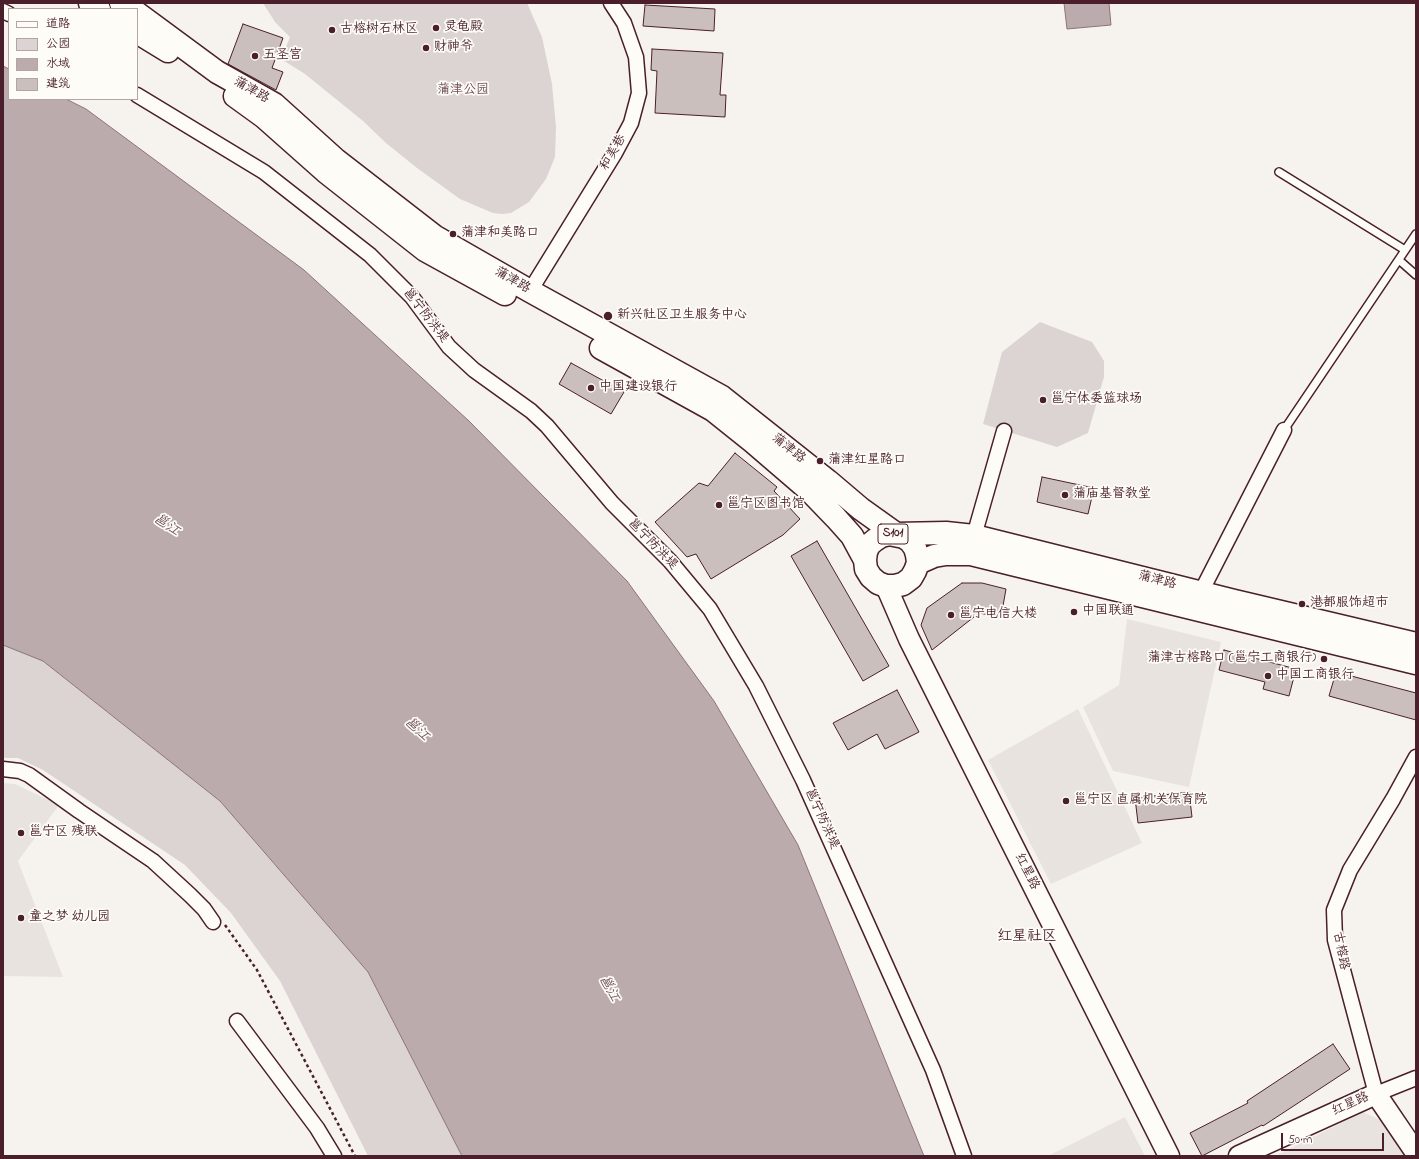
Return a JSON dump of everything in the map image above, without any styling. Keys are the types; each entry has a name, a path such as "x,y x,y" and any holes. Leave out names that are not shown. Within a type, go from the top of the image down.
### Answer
{"main road":[{"name":"蒲津路","path":"138,14 217,72 274,104 336,160 434,236 722,397 822,476 861,509 896,534 910,541 915,548 918,563 934,556 946,554 971,554 1416,663"},
{"name":"蒲津路","path":"138,33 199,70 264,117 326,172 425,250 713,410 810,491 852,536 865,560"},
{"name":"蒲津路","path":"886,586 878,583 871,577 866,569 865,560 866,552 869,546 881,536 889,534 946,533 974,536 1416,644"},
{"path":"886,586 903,584 911,578 916,571 918,563"},
{"name":"红星路","path":"886,586 909,639 1169,1156"},
{"name":"红星路","path":"1239,1156 1376,1094 1416,1153"}],"street":[{"name":"和美巷","path":"530,291 631,123 639,93 636,57 624,23 611,3"},
{"name":"邕宁防洪堤","path":"138,96 264,172 370,255 412,297 450,347 474,370 531,411 547,426 612,503 670,562 710,609 756,686 803,780 933,1070 964,1156"},
{"path":"1201,592 1284,430"},
{"path":"974,536 1004,431"},
{"name":"古榕路","path":"1376,1094 1335,940 1334,910 1350,870 1393,799 1416,757"},
{"path":"3,769 29,775 153,861 218,921"},
{"path":"238,1021 317,1128 334,1156"},
{"path":"1376,1094 1416,1078"}],"lane":[{"path":"1279,172 1405,250"},
{"path":"1284,430 1416,234"},
{"path":"1399,260 1416,275"}],"path":[{"path":"218,921 257,970 355,1156"}],"shaded area":[{"path":"1127,619 1221,642 1189,787 1113,771 1083,707 1119,685"},
{"name":"邕宁区 直属机关保育院","path":"1078,709 1142,843 1051,884 988,760"},
{"name":"童之梦 幼儿园","path":"3,783 15,784 59,805 18,861 63,977 3,976"},
{"path":"1363,1112 1382,1121 1406,1156 1275,1156"},
{"path":"1125,1117 1145,1156 1048,1156"}],"green space":[{"name":"蒲津公园","path":"263,3 527,3 542,37 552,84 556,127 555,157 546,179 529,202 511,213 493,213 460,199 417,168 386,143 363,121 305,74 281,59 290,37 275,22"},
{"name":"邕宁体委篮球场","path":"1040,322 1092,342 1104,361 1104,377 1088,433 1057,447 983,424 1002,352"},
{"path":"3,645 43,661 220,801 368,972 462,1156 368,1156 280,981 231,913 185,865 43,770 18,758 5,758 3,756"}],"water":[{"path":"1064,3 1109,3 1111,25 1067,29"},
{"name":"邕江","path":"3,66 8,68 8,100 68,100 86,109 304,270 469,421 627,581 714,701 798,845 924,1156 462,1156 368,972 220,801 43,661 3,645"}],"building":[{"path":"645,5 715,9 714,31 643,26"},
{"name":"五圣宫","path":"243,24 283,38 272,68 283,72 276,90 228,64"},
{"path":"652,49 723,53 720,95 726,95 725,117 655,113 657,71 651,70"},
{"name":"中国建设银行","path":"571,363 624,392 611,414 559,384"},
{"name":"邕宁区图书馆","path":"735,453 777,487 774,491 800,519 783,535 711,579 696,554 687,557 655,522 699,483 708,486"},
{"name":"蒲庙基督教堂","path":"1042,477 1094,488 1088,514 1037,502"},
{"path":"817,541 889,666 863,681 791,556"},
{"name":"邕宁电信大楼","path":"962,583 982,583 1006,589 1001,617 979,613 932,650 921,625 927,608"},
{"name":"中国工商银行","path":"1224,650 1296,669 1289,696 1263,689 1265,682 1219,670"},
{"path":"1336,672 1416,693 1416,720 1329,696"},
{"path":"897,690 919,732 885,749 877,734 848,750 833,723"},
{"path":"1189,792 1192,817 1138,823 1135,798"},
{"path":"1333,1044 1350,1069 1263,1126 1262,1125 1202,1156 1190,1133 1248,1103 1247,1101"}],"place":[{"name":"灵龟殿","path":"436,28"},
{"name":"古榕树石林区","path":"332,30"},
{"name":"财神爷","path":"426,48"},
{"name":"五圣宫","path":"255,56"},
{"name":"蒲津和美路口","path":"453,234"},
{"name":"新兴社区卫生服务中心","path":"608,316"},
{"name":"中国建设银行","path":"591,388"},
{"name":"邕宁体委篮球场","path":"1043,400"},
{"name":"蒲津红星路口","path":"820,461"},
{"name":"蒲庙基督教堂","path":"1065,495"},
{"name":"邕宁区图书馆","path":"719,505"},
{"name":"港都服饰超市","path":"1302,604"},
{"name":"中国联通","path":"1074,612"},
{"name":"邕宁电信大楼","path":"951,615"},
{"name":"蒲津古榕路口 (邕宁工商银行)","path":"1324,659"},
{"name":"中国工商银行","path":"1268,676"},
{"name":"邕宁区 直属机关保育院","path":"1066,801"},
{"name":"邕宁区 残联","path":"21,833"},
{"name":"童之梦 幼儿园","path":"21,918"}],"district":[{"name":"红星社区","path":"1027,938"}]}
